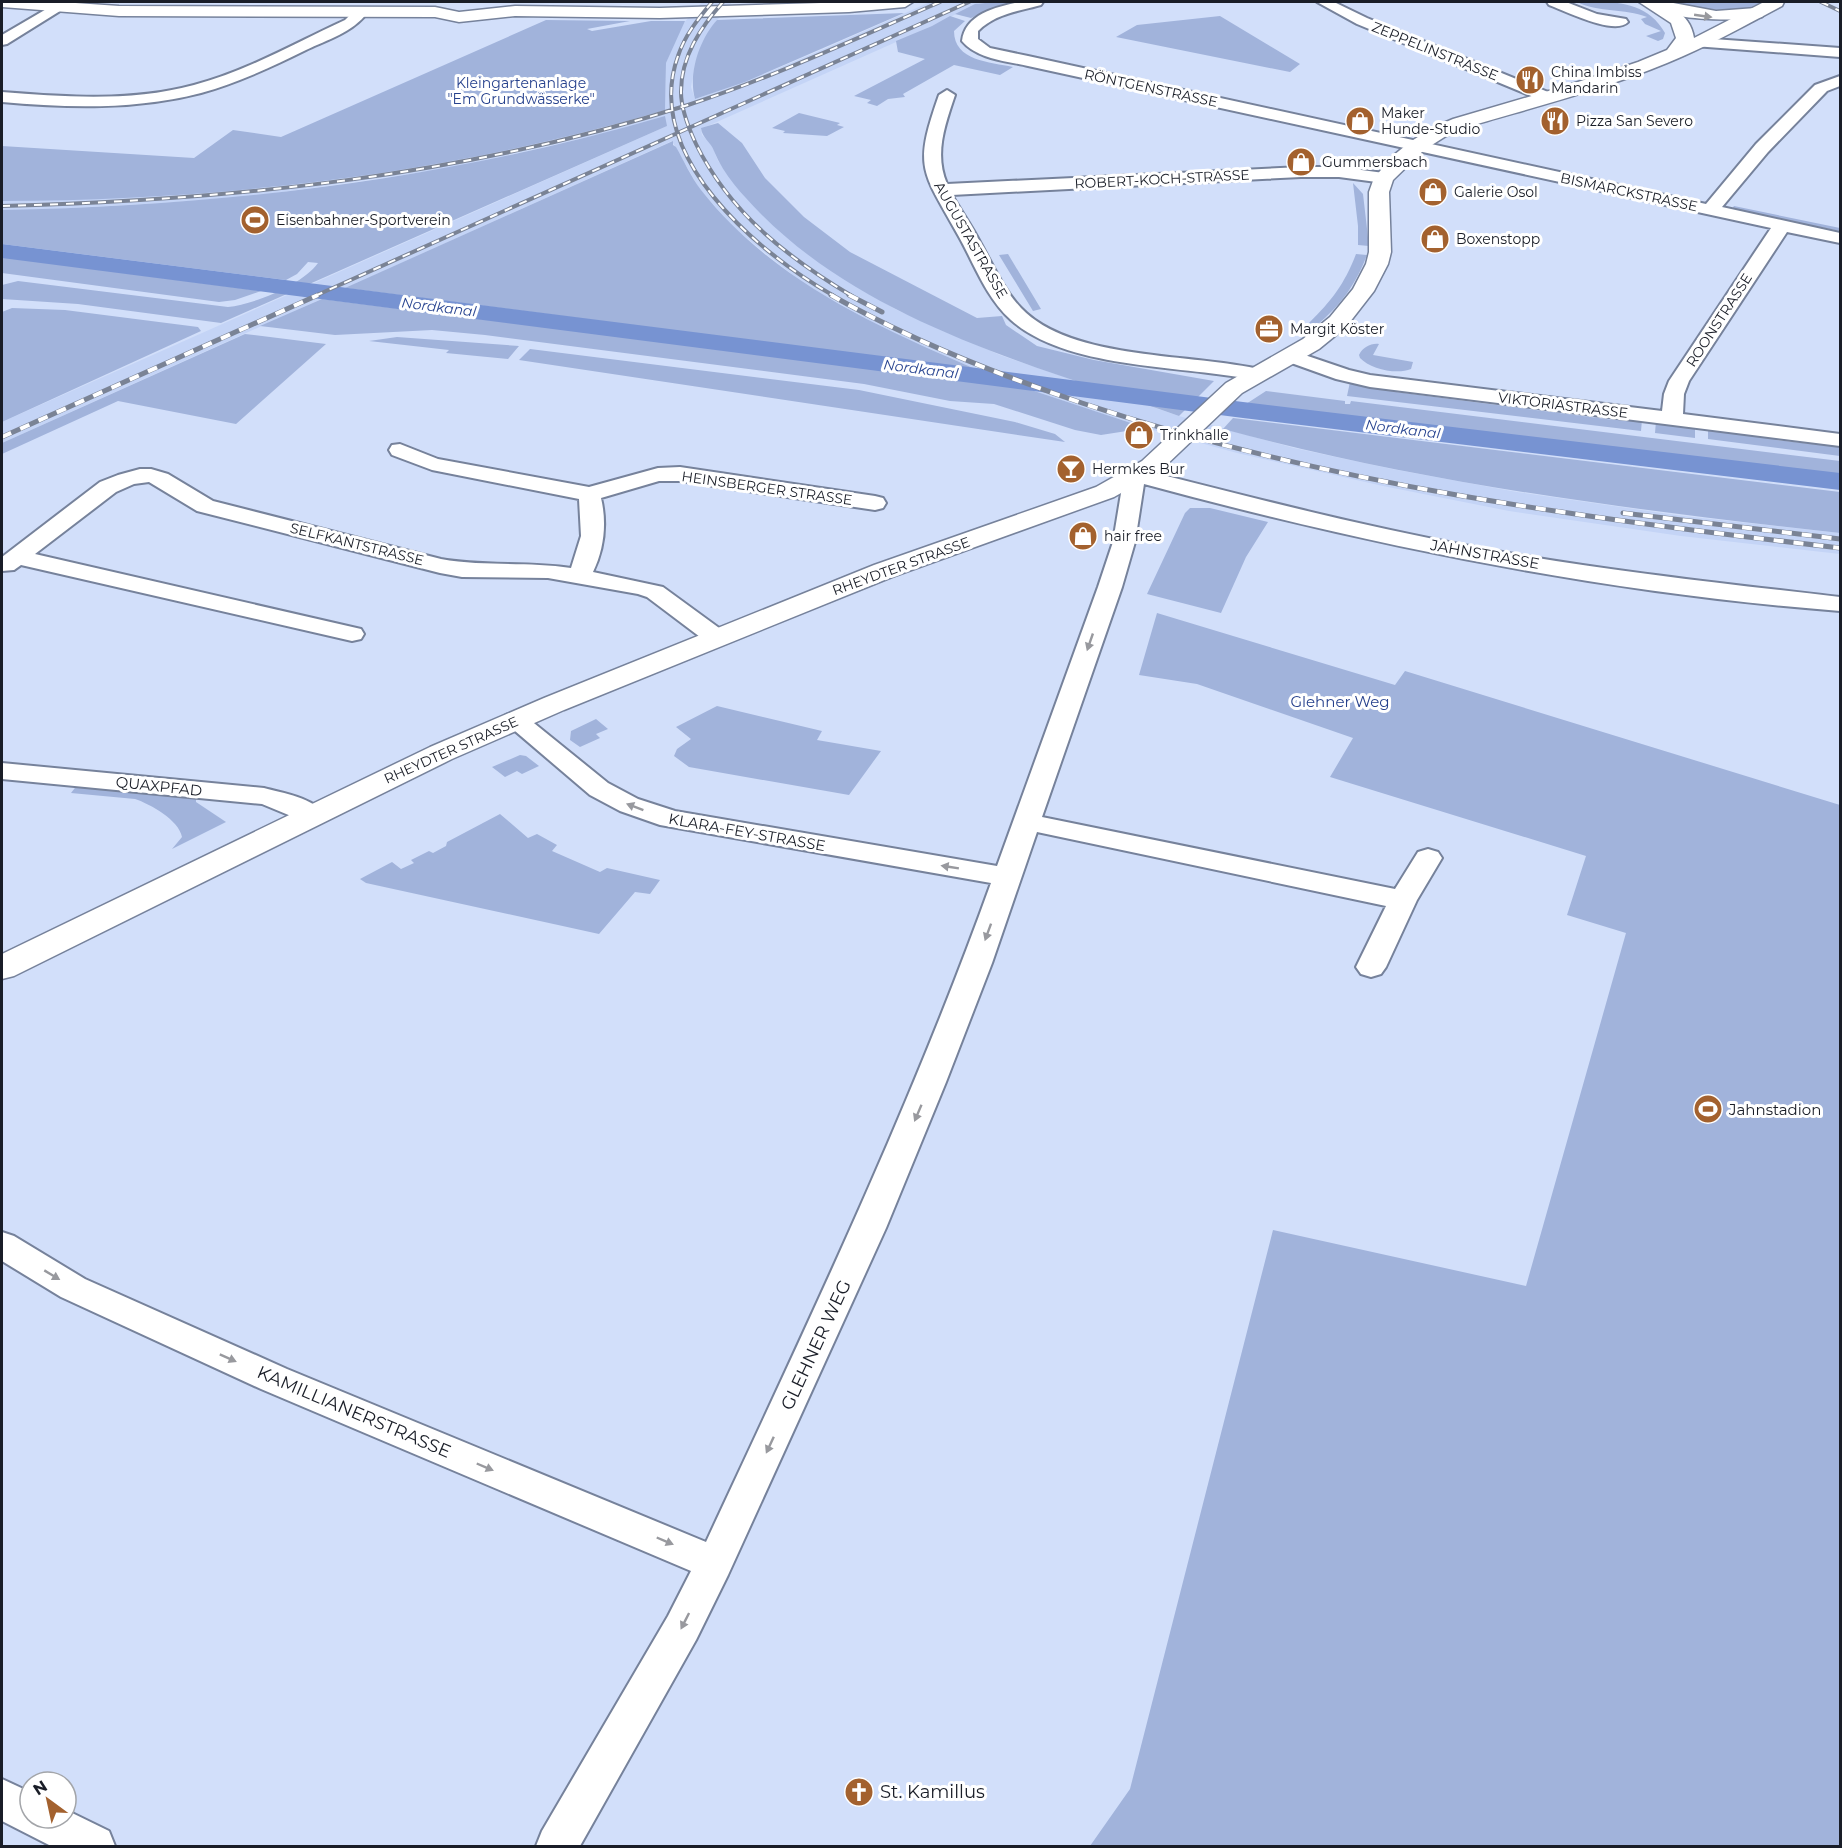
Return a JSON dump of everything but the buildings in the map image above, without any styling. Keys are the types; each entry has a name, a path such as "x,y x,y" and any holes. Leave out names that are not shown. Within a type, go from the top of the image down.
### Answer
{"main road":[{"path":"2,2 55,8 119,11 360,13 435,6"},
{"path":"87,2 265,7 435,6 459,17 496,6 687,11 849,7 905,2"},
{"path":"1647,2 1665,11 1681,25 1685,38 1674,53"},
{"path":"1652,2 1688,14 1706,17 1756,13"},
{"path":"1384,178 1401,159 1438,132 1460,123 1618,75 1699,43 1776,2"},
{"name":"RHEYDTER STRASSE","path":"2,968 312,815 515,720 883,571 1061,510 1105,492 1135,475 1178,443 1228,393 1256,374 1311,344 1338,322 1372,276 1380,252 1379,192 1384,178"}],"street":[{"name":"RÖNTGENSTRASSE","path":"1036,2 1005,10 976,24 970,30 970,41 985,51 1417,146"},
{"name":"ZEPPELINSTRASSE","path":"1324,2 1362,21 1547,97"},
{"path":"1554,2 1594,18 1621,22"},
{"path":"2,41 55,8"},
{"path":"2,97 104,103 151,98 190,90 239,75 350,23 360,13"},
{"path":"1722,31 1740,43 1751,46"},
{"path":"1699,43 1840,53"},
{"path":"1711,209 1762,148 1821,88 1840,81"},
{"name":"AUGUSTASTRASSE","path":"947,95 931,149 933,171 941,190 1005,301 1026,323 1059,340 1094,350 1256,374"},
{"name":"BISMARCKSTRASSE","path":"1417,146 1840,238"},
{"name":"ROBERT-KOCH-STRASSE","path":"941,190 1301,172 1339,172 1384,178"},
{"name":"ROONSTRASSE","path":"1672,420 1674,394 1679,381 1782,226"},
{"name":"VIKTORIASTRASSE","path":"1290,356 1343,375 1370,381 1840,440"},
{"name":"HEINSBERGER STRASSE","path":"400,450 432,464 589,494 658,475 680,474 875,503"},
{"name":"SELFKANTSTRASSE","path":"9,562 108,487 122,480 147,474 167,480 186,497 206,506 440,566 462,570 537,571 579,576 656,592 717,638"},
{"name":"JAHNSTRASSE","path":"1135,475 1395,538 1537,564 1690,587 1840,604"},
{"name":"GLEHNER WEG","path":"557,1846 682,1628 715,1563 874,1217 931,1082 1008,877 1124,542 1135,475"},
{"path":"579,576 588,561 592,548 592,505 589,494"},
{"name":"SELFKANTSTRASSE","path":"9,562 352,634"},
{"name":"KLARA-FEY-STRASSE","path":"515,720 599,789 629,805 670,819 1008,877"},
{"name":"QUAXPFAD","path":"2,771 264,796 287,802 312,815"},
{"path":"1027,822 1404,900"},
{"path":"1371,967 1404,900 1428,858"},
{"name":"KAMILLIANERSTRASSE","path":"2,1245 73,1288 274,1379 715,1563"},
{"path":"2,1799 18,1808"},
{"path":"62,1830 94,1846"}],"shaded area":[{"path":"702,2 732,2 714,24 695,63 691,87 695,99 745,82 930,2 981,2 701,129 702,135 712,145 718,161 810,256 897,310 1000,355 1179,416 1294,448 1517,492 1683,516 1840,533 1840,554 1681,536 1509,511 1383,486 1237,453 1146,428 1050,397 978,370 890,332 804,284 733,227 699,188 672,141 2,443 2,422 667,126 614,131 451,168 254,196 31,210 2,210 2,201 174,195 269,187 456,160 607,127 665,109 666,63 683,24"}],"green space":[{"path":"1016,2 971,18 955,14 975,4"},
{"path":"1577,2 1615,3 1638,8 1657,22 1665,33 1663,39 1658,41 1646,36 1661,31 1645,24 1641,19 1647,17 1630,12 1594,8"},
{"path":"1667,2 1762,2 1739,10 1715,12 1691,9"},
{"path":"904,13 745,82 695,99 694,68 700,47 717,20"},
{"path":"950,16 965,21 954,31 960,49 975,58 1013,67 1000,75 954,65 903,94 905,97 888,99 877,106 867,103 871,100 854,96 925,59 898,52 896,41"},
{"path":"1220,16 1300,64 1290,72 1116,37 1137,25"},
{"name":"Kleingartenanlage \"Em Grundwässerke\"","path":"546,20 630,21 587,29 592,31 651,21 685,21 666,63 665,110 502,151 420,167 337,179 253,189 170,195 2,201 2,146 194,158 233,130 281,137"},
{"path":"799,113 840,123 837,125 844,127 827,136 783,133 785,131 772,128"},
{"path":"665,116 667,126 221,323 78,304 2,299 2,285 18,281 228,307 264,298 290,286 318,263 308,262 297,274 286,280 2,244 2,210 170,202 337,185 502,157"},
{"path":"718,123 742,143 765,178 804,217 850,252 977,318 1002,316 1006,325 1037,346 1094,360 1214,381 1179,416 1013,359 903,313 852,285 804,252 760,213 728,177 713,148 703,135 701,128"},
{"path":"673,141 673,145 697,185 729,222 793,275 828,297 901,336 978,370 345,288"},
{"path":"1353,183 1363,194 1369,246 1358,245"},
{"path":"1734,206 1840,228 1840,231 1731,210"},
{"path":"1008,254 1041,309 1033,311 999,255"},
{"path":"1356,254 1367,255 1347,293 1317,325 1309,323 1337,292"},
{"path":"2,257 261,291 235,300 219,302 2,273"},
{"path":"322,299 1022,387 1146,428 1101,435 1075,430 994,404 950,401 864,384 485,335 432,330 335,335 260,326"},
{"path":"12,308 65,310 198,327 201,331 2,422 2,312"},
{"path":"245,334 326,344 236,424 118,401 2,454 2,443"},
{"path":"397,337 519,346 508,359 446,353 449,350 369,341"},
{"path":"1379,344 1373,355 1413,362 1411,369 1384,370 1360,358 1359,355 1365,348"},
{"path":"530,349 859,390 1015,422 1055,434 1065,442 519,360"},
{"path":"1350,382 1396,389 1396,392 1614,420 1615,416 1642,420 1641,431 1347,396"},
{"path":"1266,391 1345,401 1345,404 1350,404 1351,401 1840,461 1840,474 1246,404"},
{"path":"1233,418 1840,492 1840,533 1685,515 1452,480 1299,448 1223,429"},
{"path":"1656,421 1695,428 1695,438 1655,433"},
{"path":"1708,429 1775,436 1776,440 1840,447 1840,456 1708,439"},
{"path":"1190,508 1210,508 1268,522 1246,557 1221,613 1147,594 1185,513"},
{"name":"Glehner Weg","path":"1157,613 1395,685 1405,671 1840,805 1840,1846 1090,1846 1130,1789 1273,1230 1526,1286 1626,933 1567,915 1586,856 1330,777 1353,738 1197,684 1139,675"},
{"path":"717,706 822,731 817,740 881,751 849,795 689,767 674,756 677,749 691,739 676,727"},
{"path":"596,719 608,729 596,734 600,738 580,747 570,740 571,731"},
{"path":"520,755 526,756 539,766 522,774 517,771 505,777 492,767"},
{"path":"78,784 199,794 196,802 226,822 172,849 182,837 176,825 163,814 135,799 71,793"},
{"path":"500,814 528,838 537,834 557,845 552,851 600,872 607,868 660,880 650,894 635,892 599,934 366,883 360,879 392,862 401,869 414,863 411,860 429,851 433,853 446,846 447,842"}],"waterway":[{"name":"Nordkanal","path":"2,251 1243,410 1840,482"}],"railway":[{"path":"673,109 671,93 678,56 688,34 712,2"},
{"path":"682,107 682,79 688,54 700,32 723,2"},
{"path":"682,107 752,82 940,2"},
{"path":"689,128 969,2"},
{"path":"1821,2 1840,11"},
{"path":"673,109 682,107"},
{"path":"682,107 689,128"},
{"path":"2,206 176,198 349,180 434,167 520,150 673,109"},
{"path":"673,109 677,133"},
{"path":"677,133 689,128"},
{"path":"689,128 710,169 743,212 763,232 805,266 852,296"},
{"path":"315,296 677,133"},
{"path":"677,133 692,165 714,197 742,228 772,254 834,296"},
{"path":"2,437 318,295"},
{"path":"831,295 891,327 1018,380 1174,432 1268,456 1362,477 1552,511 1840,548"},
{"path":"849,295 882,312"},
{"path":"1623,513 1840,539"}],"place":[{"name":"China Imbiss Mandarin","path":"1530,80"},
{"name":"Maker Hunde-Studio","path":"1360,121"},
{"name":"Pizza San Severo","path":"1555,121"},
{"name":"Gummersbach","path":"1301,162"},
{"name":"Galerie Osol","path":"1433,192"},
{"name":"Eisenbahner-Sportverein","path":"255,220"},
{"name":"Boxenstopp","path":"1435,239"},
{"name":"Margit Köster","path":"1269,329"},
{"name":"Trinkhalle","path":"1139,435"},
{"name":"Hermkes Bur","path":"1071,469"},
{"name":"hair free","path":"1083,536"},
{"name":"Jahnstadion","path":"1708,1109"},
{"name":"St. Kamillus","path":"859,1792"}]}
